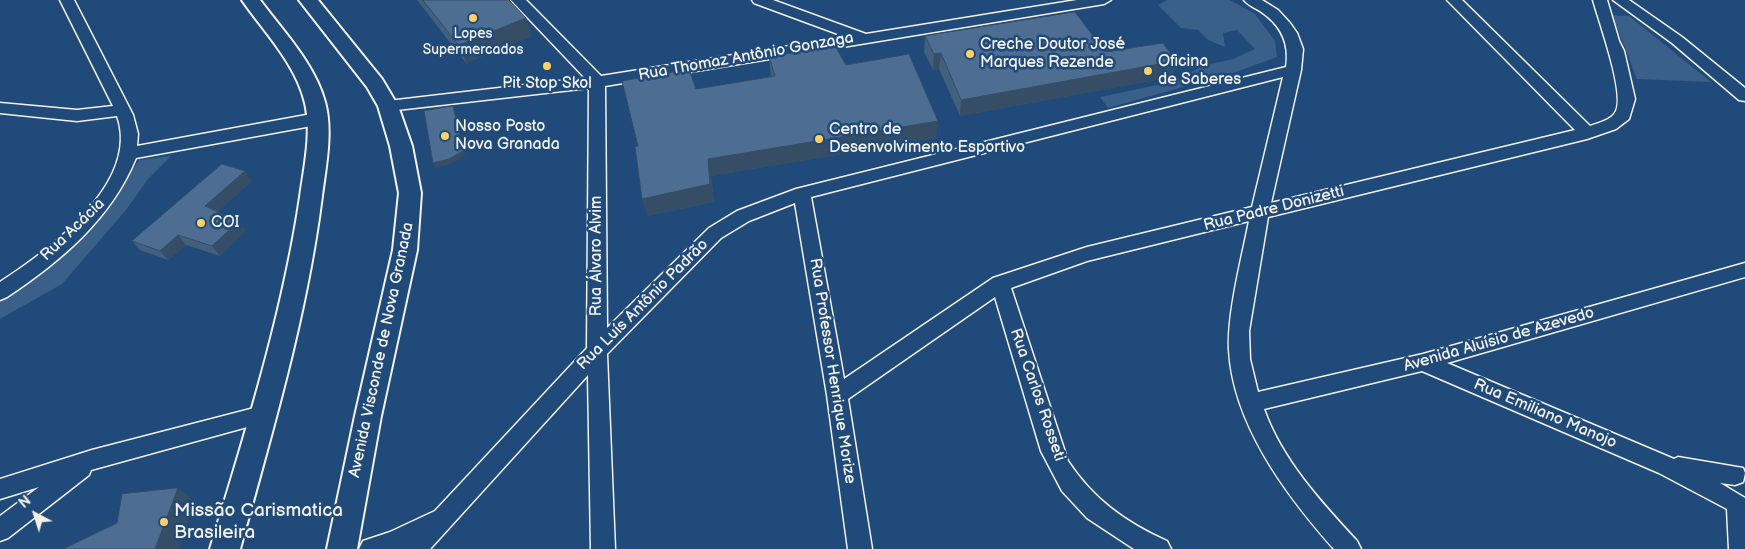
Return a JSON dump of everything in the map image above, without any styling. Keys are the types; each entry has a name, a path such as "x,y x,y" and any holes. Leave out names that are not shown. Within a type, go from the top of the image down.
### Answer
{"main road":[{"path":"225,549 262,415 298,270 310,204 317,119 315,100 300,71 251,0"},
{"name":"Avenida Visconde de Nova Granada","path":"308,0 375,84 388,106 408,173 410,214 405,250 368,416 342,549"}],"street":[{"path":"67,0 122,109 130,132 129,153 317,119"},
{"path":"518,0 580,62 597,82"},
{"path":"760,0 862,38"},
{"name":"Rua Thomaz Antônio Gonzaga","path":"388,106 597,82 1104,0"},
{"path":"1251,0 1275,15 1289,31 1295,49 1294,70 1259,212 1240,324 1240,357 1251,402 1270,448 1285,473 1308,504 1349,549"},
{"path":"1454,0 1505,54 1587,133"},
{"name":"Rua Padre Donizetti","path":"837,394 947,317 1000,283 1087,254 1587,133 1610,125 1623,115 1627,99 1616,51 1611,41 1600,0"},
{"path":"1620,0 1677,40 1745,96"},
{"name":"Rua Luís Antônio Padrão","path":"415,549 597,350 692,254 715,234 743,216 802,193 1294,70"},
{"name":"Rua Álvaro Alvim","path":"597,82 597,350 603,549"},
{"path":"0,108 88,116 106,114 122,109"},
{"name":"Rua Acácia","path":"0,292 17,281 67,240 106,200 120,176 129,153"},
{"name":"Rua Professor Henrique Morize","path":"802,193 837,394 860,549"},
{"name":"Avenida Aluísio de Azevedo","path":"1251,402 1424,362 1745,270"},
{"name":"Rua Carlos Rosseti","path":"1000,283 1053,453 1068,479 1089,506 1108,522 1135,539 1159,549"},
{"name":"Rua Emiliano Manojo","path":"1424,362 1667,466 1738,505"},
{"path":"0,489 92,460 262,415"},
{"path":"0,530 92,460"},
{"name":"Rua Emiliano Manojo","path":"1667,466 1740,476"},
{"path":"1740,476 1724,480 1724,486 1738,505 1742,539"},
{"name":"Rua Luís Antônio Padrão","path":"371,549 422,528 447,512"}],"shaded area":[{"path":"1167,0 1230,0 1255,14 1275,41 1277,57 1236,72 1108,108 1100,97 1176,81 1202,66 1233,59 1255,49 1237,30 1223,33 1225,47 1208,40 1198,30 1181,28 1158,5"},
{"path":"1612,15 1629,16 1711,82 1637,79"},
{"path":"171,156 148,179 126,210 62,284 0,319 0,300 98,220 139,160"}],"building":[{"name":"Lopes Supermercados","path":"423,0 509,0 526,18 459,45"},
{"path":"1075,12 1105,52 1163,43 1176,61 961,100 941,53 934,54 925,36"},
{"name":"Centro de Desenvolvimento Esportivo","path":"835,46 846,65 909,54 938,121 708,159 710,184 642,199 635,147 638,146 622,81 689,69 696,89 775,76 769,57"},
{"name":"Nosso Posto Nova Granada","path":"453,106 463,151 449,159 433,163 424,111"},
{"path":"222,164 245,171 205,206 239,221 212,246 178,235 160,251 132,241"},
{"path":"178,488 155,549 63,549 117,523 122,494"}],"place":[{"name":"Lopes Supermercados","path":"473,18"},
{"name":"Creche Doutor José Marques Rezende","path":"970,54"},
{"name":"Pit Stop Skol","path":"547,66"},
{"name":"Oficina de Saberes","path":"1148,71"},
{"name":"Nosso Posto Nova Granada","path":"445,136"},
{"name":"Centro de Desenvolvimento Esportivo","path":"819,139"},
{"name":"COI","path":"201,223"},
{"name":"Missão Carismatica Brasileira","path":"164,522"}]}
